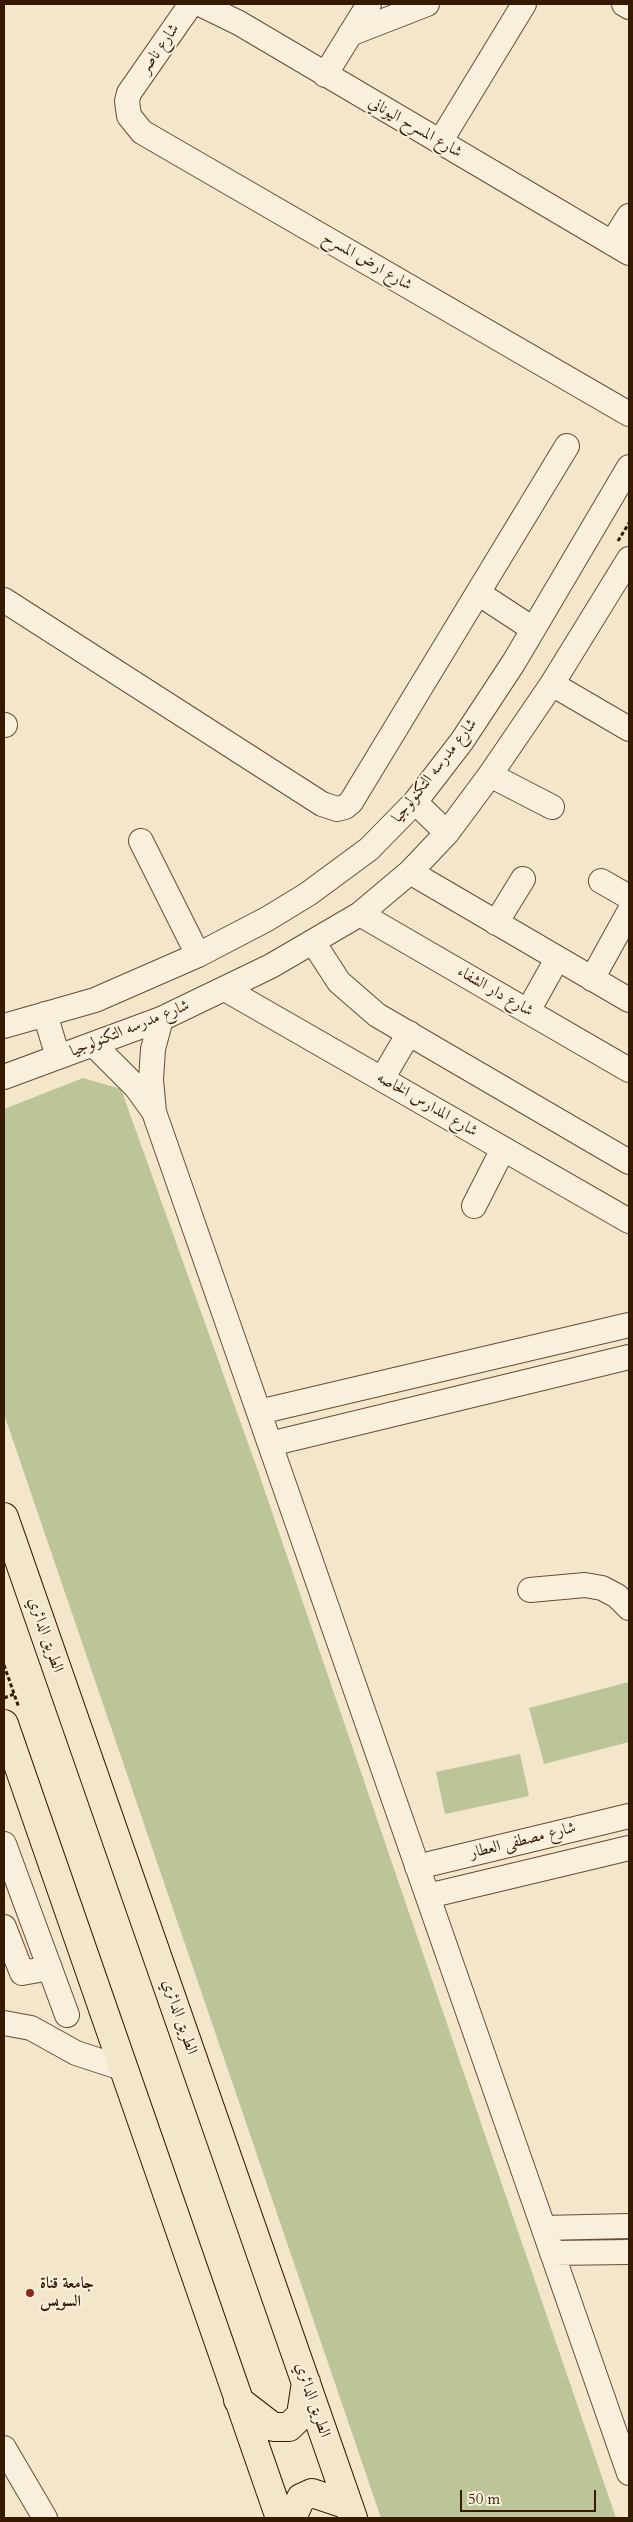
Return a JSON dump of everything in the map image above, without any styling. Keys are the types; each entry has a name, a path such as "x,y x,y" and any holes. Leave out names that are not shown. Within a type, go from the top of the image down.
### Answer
{"main road":[{"name":"الطريق الدائري","path":"4,1516 351,2512"},
{"path":"4,1724 280,2518"},
{"path":"238,2400 272,2427 289,2427 300,2415 306,2381"},
{"path":"292,2518 301,2498 312,2493 351,2512"}],"street":[{"name":"شارع ناصر","path":"129,94 191,4"},
{"name":"شارع المسرح اليوناني","path":"200,4 239,24 620,248"},
{"path":"325,75 369,4"},
{"path":"350,34 427,4"},
{"path":"440,142 524,4"},
{"path":"624,4 629,7"},
{"name":"شارع ارض المسرح","path":"129,94 127,101 129,116 142,132 629,414"},
{"path":"620,248 629,216"},
{"path":"4,600 322,804 337,809 344,807 350,802 567,446"},
{"name":"شارع مدرسه التكنولوجيا","path":"4,1025 95,1000 198,956 267,919 308,894 369,849 415,802 462,741 533,629 629,467"},
{"name":"شارع مدرسه التكنولوجيا","path":"4,1077 161,1019 225,989 313,942 360,914 410,872 447,833 490,775 552,684 629,559"},
{"path":"478,593 533,629"},
{"path":"552,684 629,729"},
{"path":"490,775 552,807"},
{"path":"415,802 447,833"},
{"path":"141,841 198,956"},
{"path":"410,872 556,959 628,997"},
{"path":"496,923 523,879"},
{"path":"601,881 629,897"},
{"path":"592,979 629,912"},
{"name":"شارع دار الشفاء","path":"360,914 629,1070"},
{"path":"313,942 322,959 349,992 377,1015 629,1162"},
{"path":"528,1011 556,959"},
{"name":"شارع المدارس الخاصه","path":"225,989 629,1221"},
{"path":"45,1014 58,1057"},
{"path":"161,1019 153,1057 151,1080 154,1112 629,2473"},
{"path":"382,1079 409,1033"},
{"path":"94,1045 136,1087 154,1112"},
{"path":"474,1206 503,1149"},
{"path":"259,1412 629,1325"},
{"path":"576,1338 583,1368"},
{"path":"270,1444 629,1357"},
{"path":"530,1590 585,1585 602,1588 617,1596 629,1608"},
{"name":"شارع مصطفى العطار","path":"418,1867 629,1816"},
{"path":"4,1844 67,2015"},
{"name":"شارع مصطفى العطار","path":"428,1896 629,1848"},
{"path":"4,1927 22,1973 50,1968"},
{"path":"12,2022 67,2015 98,1992"},
{"path":"12,2022 76,2053 125,2069"},
{"path":"544,2228 629,2226"},
{"path":"552,2253 629,2252"},
{"path":"4,2448 45,2518"}],"path":[{"path":"4,1698 14,1694"}],"green space":[{"path":"83,1078 121,1089 258,1471 616,2518 381,2518 4,1414 4,1109"},
{"path":"629,1682 629,1742 544,1764 529,1708"},
{"path":"520,1754 529,1796 445,1814 436,1772"}],"place":[{"name":"جامعة قناة السويس","path":"30,2293"}]}
